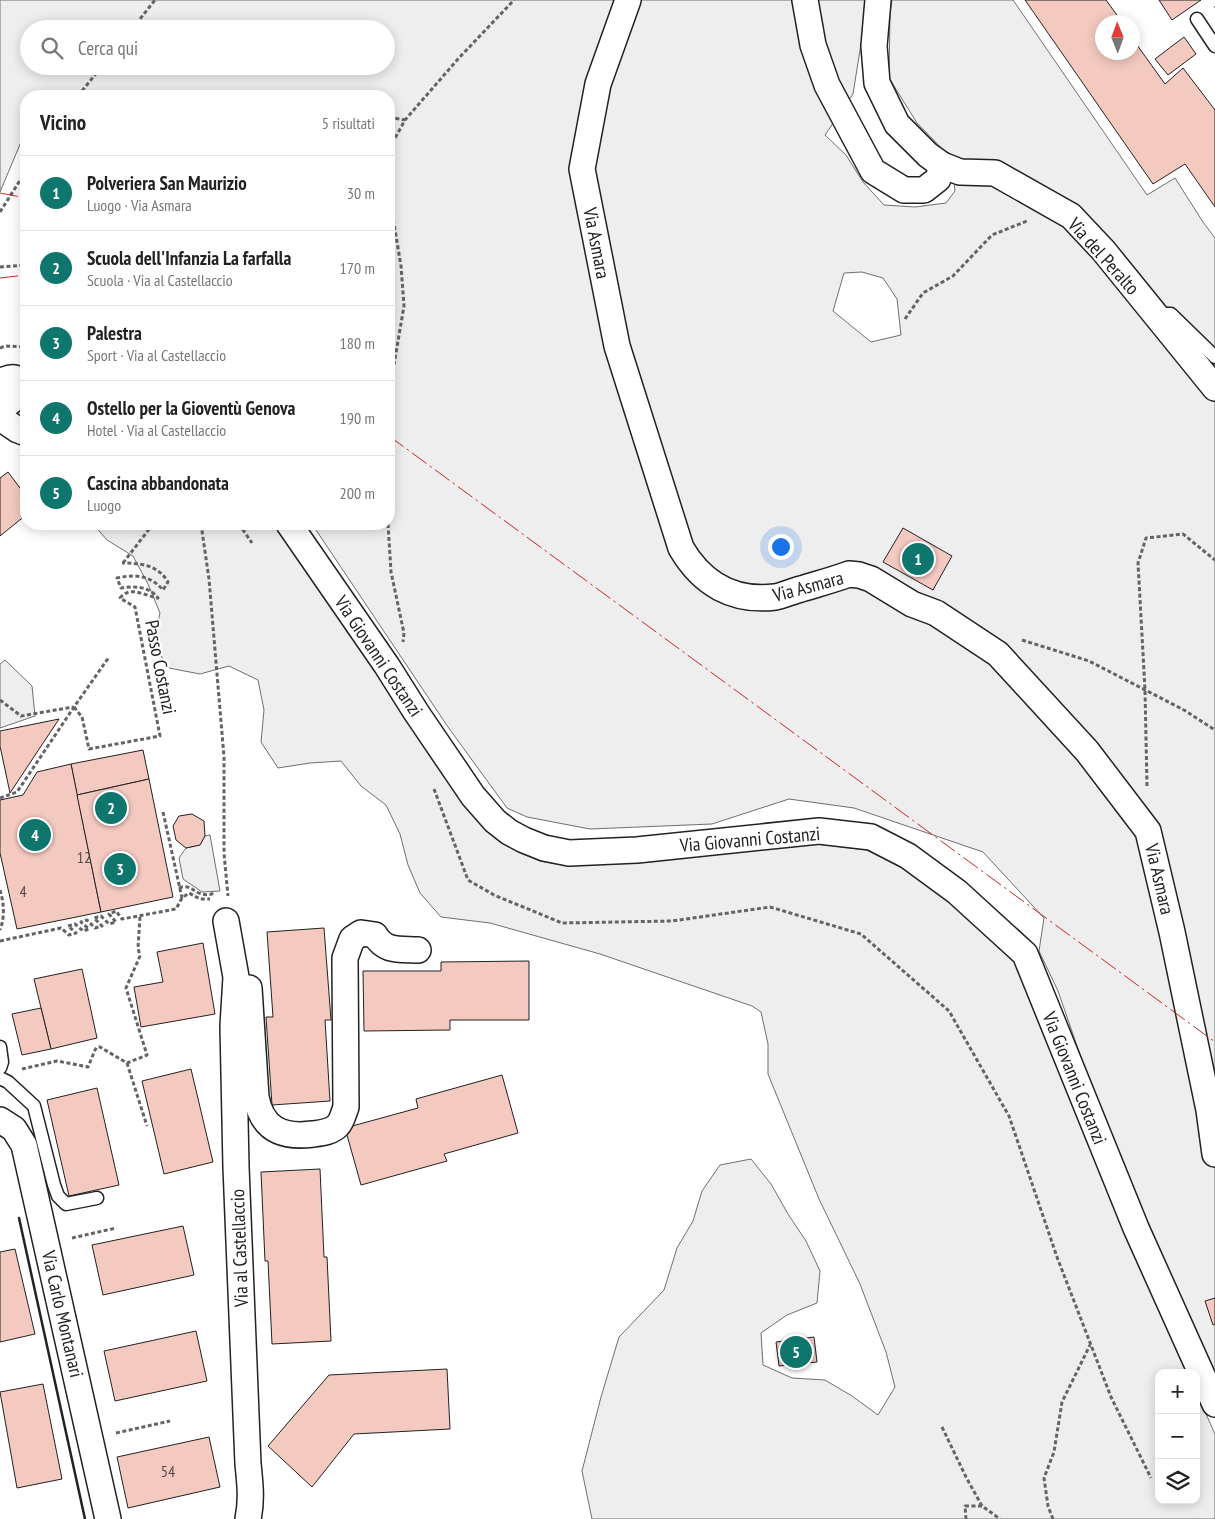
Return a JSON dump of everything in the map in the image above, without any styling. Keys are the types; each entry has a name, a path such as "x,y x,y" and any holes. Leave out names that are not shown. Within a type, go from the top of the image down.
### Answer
{"street":[{"name":"Via Asmara","path":"628,0 598,84 582,169 617,346 677,536 689,561 708,581 728,593 748,598 776,597 849,574 871,579 912,604 936,613 998,654 1087,751 1148,831 1172,932 1209,1110 1215,1154"},
{"path":"805,0 812,45 827,85 873,171 904,190 924,190 938,179 942,164"},
{"name":"Via del Peralto","path":"878,0 874,46 877,83 897,124 928,155 942,164 960,172 995,173 1071,216 1103,250 1215,388"},
{"path":"0,382 8,377 20,381"},
{"path":"0,410 20,394"},
{"path":"0,418 20,431"},
{"name":"Via Giovanni Costanzi","path":"293,530 387,666 473,796 495,821 509,832 544,848 569,854 637,850 819,831 871,837 908,856 964,898 1025,954 1136,1228 1215,1404"},
{"name":"Via al Castellaccio","path":"226,906 236,977 233,1026 236,1167 248,1464 251,1487 248,1519"},
{"name":"Via al Castellaccio","path":"236,977 242,977 248,984 258,1110 270,1126 289,1135 302,1136 331,1130 338,1125 346,1107 345,958 352,939 361,933 375,935 380,944 392,949 418,950"},
{"name":"Via Carlo Montanari","path":"0,1120 14,1130 24,1145 108,1519"}],"lane":[{"path":"1198,19 1215,46"},
{"path":"1156,314 1171,314 1215,357"},
{"path":"0,1047 2,1062 0,1068"},
{"path":"0,1078 8,1082 34,1106 58,1196 66,1204 97,1198"}],"path":[{"path":"139,20 155,0"},
{"path":"395,137 404,120 514,0"},
{"path":"83,90 95,75"},
{"path":"395,118 404,120"},
{"path":"0,212 20,180"},
{"path":"904,320 923,292 954,276 992,235 1058,209"},
{"path":"395,227 402,266 404,306 395,359"},
{"path":"0,267 20,266"},
{"path":"0,348 5,346 20,347"},
{"name":"Passo Costanzi","path":"74,707 82,717 89,749 160,736 135,607 120,598 124,594 132,592 158,598 150,590 131,586 121,588 117,578 138,576 148,578 157,583 163,590 168,582 164,574 155,568 143,564 122,563 148,530"},
{"path":"202,530 209,579 224,757 226,906"},
{"path":"243,530 252,543"},
{"path":"387,666 402,652 404,633 391,572 388,530"},
{"path":"1148,831 1145,690 1138,563 1146,538 1183,534 1215,560"},
{"path":"1016,638 1089,661 1184,710 1215,730"},
{"path":"0,798 17,792 109,657"},
{"path":"0,700 21,716 74,707"},
{"path":"433,787 468,880 494,895 562,923 672,921 770,907 861,934 948,1011 1009,1116 1057,1257 1090,1344 1111,1397 1151,1478"},
{"path":"163,812 182,898"},
{"path":"179,888 189,887 204,895 212,894 211,891"},
{"path":"0,890 4,904 3,924 0,930"},
{"path":"0,941 61,928 69,935 76,933 68,926 75,924 83,931 89,929 81,922 87,920 96,928 102,926 94,918 101,916 108,924 116,922 109,914 116,911 122,919 176,910 182,898 189,893 200,899 215,899"},
{"path":"127,1063 147,1055 126,988 140,956 138,948 140,916"},
{"path":"19,1070 57,1061 88,1067 95,1050 97,1047 100,1047 127,1063 147,1126"},
{"path":"47,1243 116,1228"},
{"path":"1053,1519 1048,1506 1044,1478 1054,1452 1062,1402 1090,1344"},
{"path":"91,1438 170,1421"},
{"path":"942,1427 982,1506 1000,1519"},
{"path":"966,1519 965,1506 982,1506"}],"shaded area":[{"path":"0,0 868,0 853,94 825,135 846,155 863,182 884,205 915,207 946,203 955,191 951,158 917,123 889,78 892,0 1013,0 1147,195 1175,178 1215,238 1215,1373 1179,1299 1103,1121 1058,991 1039,951 1044,918 983,852 854,808 789,799 712,824 590,829 527,817 507,808 448,727 316,530 395,530 395,90 20,90 20,144 0,192","holes":["862,272 883,278 897,299 901,335 871,342 833,311 844,273"]},
{"path":"98,530 278,530 464,805 487,831 518,852 540,861 568,866 637,862 818,844 867,850 902,867 949,902 1015,963 1186,1369 1155,1369 1155,1504 1200,1504 1200,1401 1215,1434 1215,1519 592,1519 582,1471 619,1337 664,1290 677,1248 693,1221 702,1191 720,1165 751,1159 771,1184 806,1241 820,1271 817,1303 787,1315 761,1333 763,1365 792,1378 825,1380 852,1396 878,1415 895,1387 886,1352 860,1284 819,1199 768,1074 768,1044 761,1012 752,1006 600,954 490,923 441,917 420,893 408,865 400,834 386,805 361,786 341,761 278,768 261,742 264,710 258,680 229,666 200,674 169,668 153,644 160,613 148,584 133,556 107,540"},
{"path":"5,660 32,686 35,716 0,728 0,664"},
{"path":"210,835 220,891 202,892 183,879 179,858 186,848 200,845 205,836"}],"building":[{"path":"1025,0 1106,0 1117,15 1095,15 1095,60 1140,60 1140,49 1165,84 1183,68 1215,110 1215,207 1185,164 1153,184"},
{"path":"1159,0 1201,0 1172,20"},
{"path":"1184,37 1196,54 1168,75 1155,59"},
{"path":"8,472 20,488 20,520 0,536 0,478"},
{"path":"903,528 952,556 933,590 883,562"},
{"path":"59,719 10,793 0,746 0,731"},
{"path":"143,750 149,779 77,795 71,764"},
{"path":"71,764 101,912 17,929 0,853 0,800 23,795 37,772"},
{"path":"149,779 173,897 101,912 77,795"},
{"path":"192,814 204,821 205,836 200,845 186,848 176,840 173,826 179,816"},
{"path":"324,928 331,1020 325,1020 330,1101 272,1105 266,1017 273,1017 267,932"},
{"path":"203,943 215,1014 141,1027 134,987 163,982 157,952"},
{"path":"529,961 529,1020 450,1020 450,1030 364,1031 363,971 441,971 441,962"},
{"path":"82,969 97,1038 51,1049 34,979"},
{"path":"41,1008 51,1049 22,1055 12,1014"},
{"path":"191,1069 213,1162 164,1174 142,1081"},
{"path":"502,1075 518,1133 444,1154 447,1161 361,1185 345,1128 418,1108 416,1099"},
{"path":"97,1088 119,1185 69,1196 47,1100"},
{"path":"320,1169 324,1257 327,1257 331,1341 272,1344 268,1261 265,1261 261,1172"},
{"path":"183,1226 194,1275 103,1295 92,1245"},
{"path":"15,1249 35,1334 0,1342 0,1252"},
{"path":"1215,1298 1215,1324 1213,1325 1205,1301"},
{"path":"196,1331 207,1381 115,1401 104,1351"},
{"path":"814,1337 817,1362 779,1366 776,1342"},
{"path":"447,1369 450,1429 354,1434 312,1487 268,1446 329,1375"},
{"path":"43,1384 62,1479 17,1488 0,1392"},
{"path":"209,1437 220,1487 128,1508 117,1457"}],"wall":[{"path":"19,1218 85,1519"}],"power":[{"path":"0,193 20,197"},
{"path":"0,278 20,276"},
{"path":"395,440 1215,1042"}],"place":[{"name":"Polveriera San Maurizio","path":"918,559"},
{"name":"Scuola dell'Infanzia La farfalla","path":"111,808"},
{"name":"Ostello per la Gioventù Genova","path":"35,835"},
{"name":"Palestra","path":"120,869"},
{"name":"Cascina abbandonata","path":"796,1352"}]}
